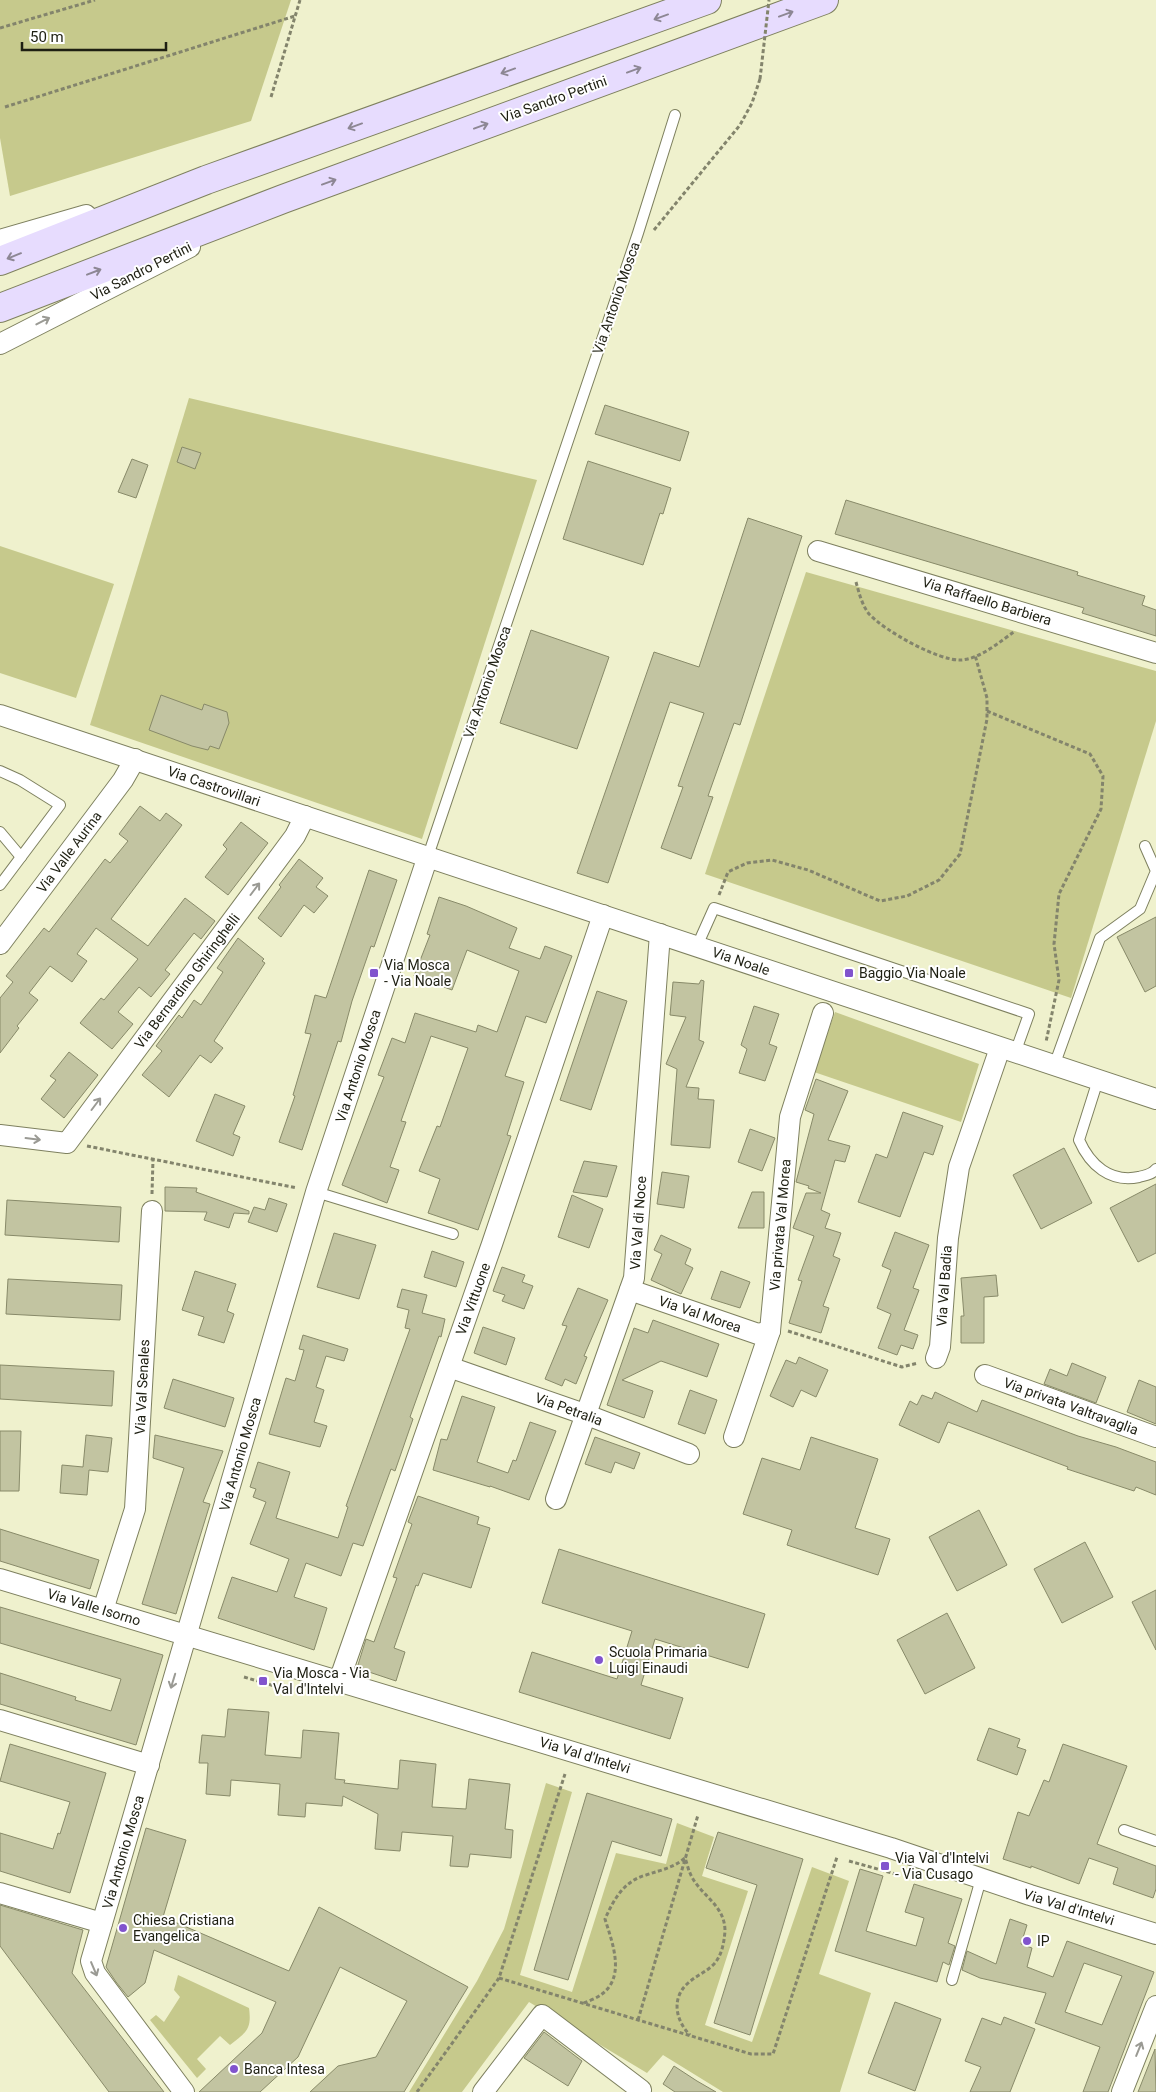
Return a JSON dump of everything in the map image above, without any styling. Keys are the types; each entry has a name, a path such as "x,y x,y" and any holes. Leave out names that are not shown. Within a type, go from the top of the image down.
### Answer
{"main road":[{"path":"0,261 206,180 707,0"},
{"name":"Via Sandro Pertini","path":"0,308 283,199 824,0"}],"street":[{"path":"0,240 206,180"},
{"name":"Via Sandro Pertini","path":"0,344 283,199"},
{"name":"Via Raffaello Barbiera","path":"818,551 1156,653"},
{"name":"Via Castrovillari","path":"0,715 428,856"},
{"name":"Via Valle Aurina","path":"0,944 123,780 135,759"},
{"name":"Via Bernardino Ghiringhelli","path":"67,1143 295,836 305,816"},
{"name":"Via Noale","path":"428,856 1156,1099"},
{"name":"Via Antonio Mosca","path":"0,1893 102,1923 316,1192 428,856"},
{"name":"Via Vittuone","path":"339,1681 492,1244 603,915"},
{"name":"Via Val di Noce","path":"556,1499 634,1278 660,934"},
{"name":"Via privata Val Morea","path":"734,1437 770,1331 790,1117 823,1013"},
{"name":"Via Val Badia","path":"936,1358 940,1347 948,1238 959,1167 1008,1050"},
{"path":"0,1135 67,1143"},
{"name":"Via Val Senales","path":"103,1610 135,1509 152,1211"},
{"name":"Via Val Morea","path":"630,1290 758,1334 770,1331"},
{"name":"Via Petralia","path":"449,1367 587,1415 689,1454"},
{"name":"Via privata Valtravaglia","path":"985,1375 1156,1437"},
{"name":"Via Valle Isorno","path":"0,1579 187,1634"},
{"name":"Via Val d'Intelvi","path":"187,1634 882,1845 1156,1934"},
{"path":"0,1720 148,1765"},
{"path":"102,1923 91,1962 95,1973 184,2092"},
{"path":"1122,2092 1156,2006"},
{"path":"483,2092 542,2014 641,2090"}],"lane":[{"name":"Via Antonio Mosca","path":"428,856 638,233 675,115"},
{"path":"0,770 60,804 0,885"},
{"path":"0,832 21,857"},
{"path":"1054,1066 1100,938 1140,910 1156,871 1145,846"},
{"path":"697,946 714,908 1029,1014 1008,1050"},
{"path":"1098,1080 1079,1140 1084,1152 1096,1168 1112,1176 1132,1178 1152,1174 1156,1169"},
{"path":"316,1192 452,1234"},
{"path":"1124,1830 1156,1841"},
{"path":"952,1980 982,1879"}],"path":[{"path":"0,28 95,0"},
{"path":"270,96 300,0"},
{"name":"Via Antonio Mosca","path":"638,233 656,230 740,125 752,103 760,79 769,0"},
{"path":"5,108 295,16"},
{"path":"850,560 862,602 870,614 898,635 937,655 962,660 987,651 1036,616"},
{"path":"714,908 728,872 747,863 772,860 808,870 880,901 907,896 939,880 960,854 987,719 987,698 975,655"},
{"path":"987,711 1090,754 1102,776 1100,809 1058,894 1054,944 1059,980 1044,1048"},
{"path":"67,1143 316,1192"},
{"path":"152,1211 153,1160"},
{"path":"770,1331 785,1330 902,1368 936,1358"},
{"path":"244,1677 278,1687"},
{"path":"417,2092 499,1978 565,1774"},
{"path":"638,2020 698,1814"},
{"path":"499,1978 751,2054 773,2054 837,1857"},
{"path":"583,2004 602,1994 612,1979 616,1964 614,1947 605,1919 614,1900 628,1883 678,1864 685,1858"},
{"path":"685,1858 690,1874 720,1910 725,1928 723,1948 715,1963 702,1975 687,1984 679,1996 676,2012 682,2027 692,2037"},
{"path":"849,1860 899,1876"}],"green space":[{"path":"0,0 291,0 251,121 10,196 0,138"},
{"path":"189,398 537,480 422,839 90,725"},
{"path":"0,546 114,584 76,698 0,673"},
{"path":"806,572 1156,671 1156,721 1071,998 705,874"},
{"path":"835,1012 979,1064 961,1122 814,1072"},
{"path":"546,1783 572,1792 520,1975 572,1992 616,1853 666,1864 677,1823 714,1837 702,1876 748,1891 705,2025 752,2042 812,1867 849,1881 819,1974 871,1993 840,2092 723,2092 663,2055 647,2073 529,2002 462,2092 409,2092 477,1981 504,1929"},
{"path":"178,1975 249,2008 250,2021 247,2030 230,2045 220,2036 197,2059 206,2069 197,2078 150,2020 156,2015 164,2022 180,1997 174,1990"}],"building":[{"path":"605,405 689,432 680,461 595,434"},
{"path":"182,447 201,453 195,469 177,462"},
{"path":"132,459 148,465 136,498 118,492"},
{"path":"588,461 671,488 663,514 660,513 643,565 563,539"},
{"path":"846,500 1078,572 1077,575 1145,596 1142,605 1156,610 1156,636 1082,613 1084,608 835,534"},
{"path":"748,518 802,536 740,725 734,723 708,796 713,797 691,859 661,848 683,787 678,786 704,713 670,702 608,883 577,873 654,652 699,667"},
{"path":"531,630 609,657 577,749 500,723"},
{"path":"161,695 202,710 204,704 227,712 229,723 219,749 210,746 208,750 192,746 149,730"},
{"path":"140,806 160,821 166,813 182,825 111,919 148,946 185,898 215,921 201,939 194,933 165,970 170,974 151,997 139,987 118,1012 133,1024 112,1049 80,1023 101,998 104,1000 138,959 96,928 77,954 87,961 72,982 50,966 29,993 38,1000 17,1026 19,1028 0,1053 0,998 13,982 6,976 44,928 49,932 105,859 110,863 128,841 119,834"},
{"path":"241,822 268,843 228,895 205,877 227,849 223,845"},
{"path":"299,859 323,878 316,887 328,896 314,913 304,905 281,937 258,918 281,887 279,885"},
{"path":"369,870 397,880 374,947 371,946 352,1001 341,1042 338,1041 302,1150 279,1142 295,1096 293,1095 311,1034 305,1033 315,995 326,998"},
{"path":"439,897 466,906 517,928 509,948 540,959 545,946 572,956 546,1023 526,1016 505,1076 524,1082 507,1135 511,1136 478,1230 428,1213 440,1179 419,1171 437,1126 440,1127 468,1048 431,1036 401,1121 406,1122 390,1167 399,1170 387,1203 342,1185 384,1077 378,1075 392,1038 405,1043 415,1013 476,1032 478,1025 497,1032 519,971 467,950 452,990 414,976 430,935 427,934"},
{"path":"1156,917 1156,986 1145,992 1117,937"},
{"path":"238,938 264,959 262,961 265,963 214,1041 223,1048 211,1063 200,1055 169,1097 142,1075 162,1051 156,1046 179,1015 182,1018 194,1000 201,1005 223,972 217,968"},
{"path":"701,980 704,981 699,1040 704,1042 686,1087 699,1088 698,1099 714,1100 710,1148 671,1145 677,1069 666,1064 686,1017 670,1015 673,982 699,984"},
{"path":"597,991 627,1001 591,1110 560,1100"},
{"path":"754,1006 779,1014 769,1044 777,1047 765,1081 739,1073 747,1049 741,1045"},
{"path":"69,1052 98,1075 64,1118 41,1099 56,1080 50,1076"},
{"path":"816,1079 848,1091 828,1140 850,1146 845,1162 835,1160 821,1210 830,1214 825,1228 841,1233 833,1256 840,1259 823,1306 829,1308 821,1333 789,1323 802,1281 798,1280 814,1236 793,1228 806,1193 821,1193 808,1188 809,1186 796,1182 814,1114 805,1110"},
{"path":"215,1094 245,1106 233,1134 240,1137 233,1156 196,1141"},
{"path":"903,1112 943,1126 933,1155 924,1152 900,1217 858,1202 876,1154 887,1158"},
{"path":"750,1129 775,1138 762,1171 738,1162"},
{"path":"1064,1148 1092,1203 1041,1229 1013,1175"},
{"path":"584,1161 617,1166 607,1197 573,1192"},
{"path":"662,1172 689,1176 684,1208 657,1204"},
{"path":"1156,1184 1156,1253 1138,1262 1110,1208"},
{"path":"165,1187 197,1188 196,1192 249,1211 249,1214 234,1213 229,1228 204,1220 207,1212 165,1211"},
{"path":"752,1192 764,1192 764,1228 738,1228"},
{"path":"572,1195 603,1209 589,1248 558,1237"},
{"path":"269,1198 287,1204 277,1232 248,1222 254,1207 265,1210"},
{"path":"7,1200 121,1207 119,1242 5,1235"},
{"path":"895,1232 929,1245 913,1288 919,1290 904,1330 918,1335 913,1349 901,1345 897,1355 878,1348 891,1314 877,1308 891,1270 882,1266"},
{"path":"334,1233 376,1245 359,1299 317,1287"},
{"path":"661,1235 691,1249 685,1264 693,1268 681,1294 651,1280 662,1254 654,1250"},
{"path":"432,1251 464,1262 456,1287 424,1277"},
{"path":"502,1267 525,1275 522,1282 533,1286 524,1309 502,1301 505,1295 493,1291"},
{"path":"195,1271 236,1284 227,1311 234,1314 224,1343 198,1335 204,1317 182,1310"},
{"path":"721,1271 750,1282 740,1308 711,1299"},
{"path":"996,1275 998,1296 984,1297 984,1343 961,1343 961,1316 964,1316 961,1278"},
{"path":"8,1279 122,1285 120,1320 6,1314"},
{"path":"578,1288 608,1300 584,1356 587,1357 576,1384 565,1379 562,1386 545,1379 567,1326 562,1325"},
{"path":"402,1289 427,1295 422,1313 445,1319 441,1337 439,1336 410,1417 413,1419 395,1471 391,1469 363,1546 353,1543 341,1576 306,1563 294,1597 327,1608 314,1650 218,1618 232,1577 277,1592 289,1559 250,1544 266,1502 253,1497 256,1489 250,1487 258,1462 290,1472 276,1518 338,1538 348,1507 346,1506 410,1329 405,1328 409,1310 397,1307"},
{"path":"653,1320 719,1344 707,1377 661,1361 622,1380 653,1391 644,1418 607,1405 634,1328 648,1333"},
{"path":"483,1327 515,1338 506,1365 474,1353"},
{"path":"303,1335 348,1349 344,1361 326,1356 316,1387 324,1390 314,1422 327,1426 320,1447 269,1434 286,1378 295,1381 304,1350 299,1349"},
{"path":"799,1357 828,1370 816,1397 801,1390 793,1407 770,1396 786,1360 796,1364"},
{"path":"1072,1363 1106,1377 1096,1403 1044,1384 1050,1369 1067,1376"},
{"path":"0,1365 114,1371 112,1406 0,1399"},
{"path":"173,1379 234,1398 225,1427 164,1408"},
{"path":"1139,1380 1156,1387 1156,1424 1127,1412"},
{"path":"690,1390 717,1400 705,1434 678,1424"},
{"path":"935,1392 977,1412 982,1400 1078,1436 1116,1447 1156,1462 1156,1495 1136,1487 1134,1491 1067,1469 1068,1467 948,1422 939,1443 899,1425 910,1401 917,1405 922,1395 932,1399"},
{"path":"462,1396 495,1407 477,1462 508,1473 513,1460 516,1461 530,1422 556,1431 529,1500 490,1486 433,1470 441,1439 447,1440"},
{"path":"0,1431 21,1431 19,1491 0,1491"},
{"path":"86,1435 112,1438 108,1472 89,1470 87,1495 60,1493 62,1465 83,1467"},
{"path":"155,1435 223,1451 203,1502 210,1504 176,1614 142,1604 184,1468 153,1458"},
{"path":"595,1437 640,1453 634,1469 615,1462 611,1473 585,1464"},
{"path":"811,1437 878,1459 855,1528 890,1539 878,1575 787,1545 792,1530 743,1514 762,1458 800,1470"},
{"path":"418,1496 479,1517 477,1524 490,1528 471,1588 423,1573 418,1586 416,1585 394,1648 405,1652 396,1681 357,1668 366,1639 374,1642 397,1578 393,1577 412,1524 408,1522"},
{"path":"979,1510 1007,1565 957,1591 929,1537"},
{"path":"0,1529 99,1560 90,1589 0,1561"},
{"path":"1085,1542 1113,1597 1062,1623 1034,1569"},
{"path":"559,1549 765,1614 748,1668 655,1639 641,1685 683,1698 670,1739 519,1692 532,1652 617,1679 632,1631 542,1603"},
{"path":"1156,1590 1156,1650 1132,1602"},
{"path":"0,1607 163,1655 136,1745 0,1704 0,1673 76,1697 75,1700 111,1711 121,1679 0,1643"},
{"path":"947,1613 975,1668 925,1694 897,1640"},
{"path":"228,1709 269,1712 265,1755 301,1758 303,1730 339,1733 335,1779 345,1780 344,1783 398,1789 400,1760 436,1764 432,1807 466,1809 469,1779 510,1784 505,1829 513,1830 511,1858 470,1854 468,1867 450,1866 453,1836 402,1832 400,1851 375,1849 378,1814 343,1796 342,1806 306,1803 305,1817 278,1815 280,1784 231,1780 230,1796 206,1794 208,1763 199,1763 202,1735 225,1737"},
{"path":"989,1728 1020,1739 1017,1747 1026,1750 1017,1775 977,1760"},
{"path":"10,1744 106,1773 70,1893 0,1871 0,1833 53,1849 70,1802 0,1781"},
{"path":"1063,1744 1127,1766 1097,1844 1156,1866 1156,1889 1153,1898 1113,1884 1118,1868 1089,1858 1079,1884 1031,1866 1031,1868 1003,1859 1018,1812 1029,1816 1044,1780 1049,1782"},
{"path":"587,1793 672,1819 661,1856 612,1841 568,1980 534,1970"},
{"path":"146,1828 186,1840 163,1917 289,1971 319,1907 468,1987 404,2092 310,2092 338,2066 376,2057 407,2001 340,1967 298,2057 260,2092 199,2092 262,2033 276,2002 154,1950 145,1983 128,1997 116,1982 106,1967"},
{"path":"718,1832 803,1859 750,2035 714,2023 757,1885 706,1868"},
{"path":"860,1869 883,1876 866,1931 916,1946 924,1918 905,1912 914,1884 962,1899 948,1943 955,1946 949,1965 943,1962 937,1982 835,1951"},
{"path":"0,1905 83,1930 72,1973 164,2092 109,2092 0,1946"},
{"path":"1010,1919 1027,1925 1021,1944 1032,1948 1027,1967 1053,1977 1067,1941 1154,1972 1108,2092 1083,2092 1100,2047 1035,2023 1046,1993 980,1978 962,1970 967,1951 996,1964","holes":["1084,1963 1122,1976 1102,2025 1065,2012"]},
{"path":"895,2002 941,2019 915,2091 868,2073"},
{"path":"1004,2017 1035,2029 1010,2092 970,2092 981,2067 965,2061 982,2018 1001,2025"},
{"path":"544,2032 582,2061 568,2086 524,2058"},
{"path":"1155,2049 1156,2092 1138,2092"},
{"path":"674,2066 716,2092 675,2092 663,2084"}],"place":[{"name":"Via Mosca - Via Noale","path":"374,973"},
{"name":"Baggio Via Noale","path":"849,973"},
{"name":"Scuola Primaria Luigi Einaudi","path":"599,1660"},
{"name":"Via Mosca - Via Val d'Intelvi","path":"263,1681"},
{"name":"Via Val d'Intelvi - Via Cusago","path":"885,1866"},
{"name":"Chiesa Cristiana Evangelica","path":"123,1928"},
{"name":"IP","path":"1027,1941"},
{"name":"Banca Intesa","path":"234,2069"}]}
